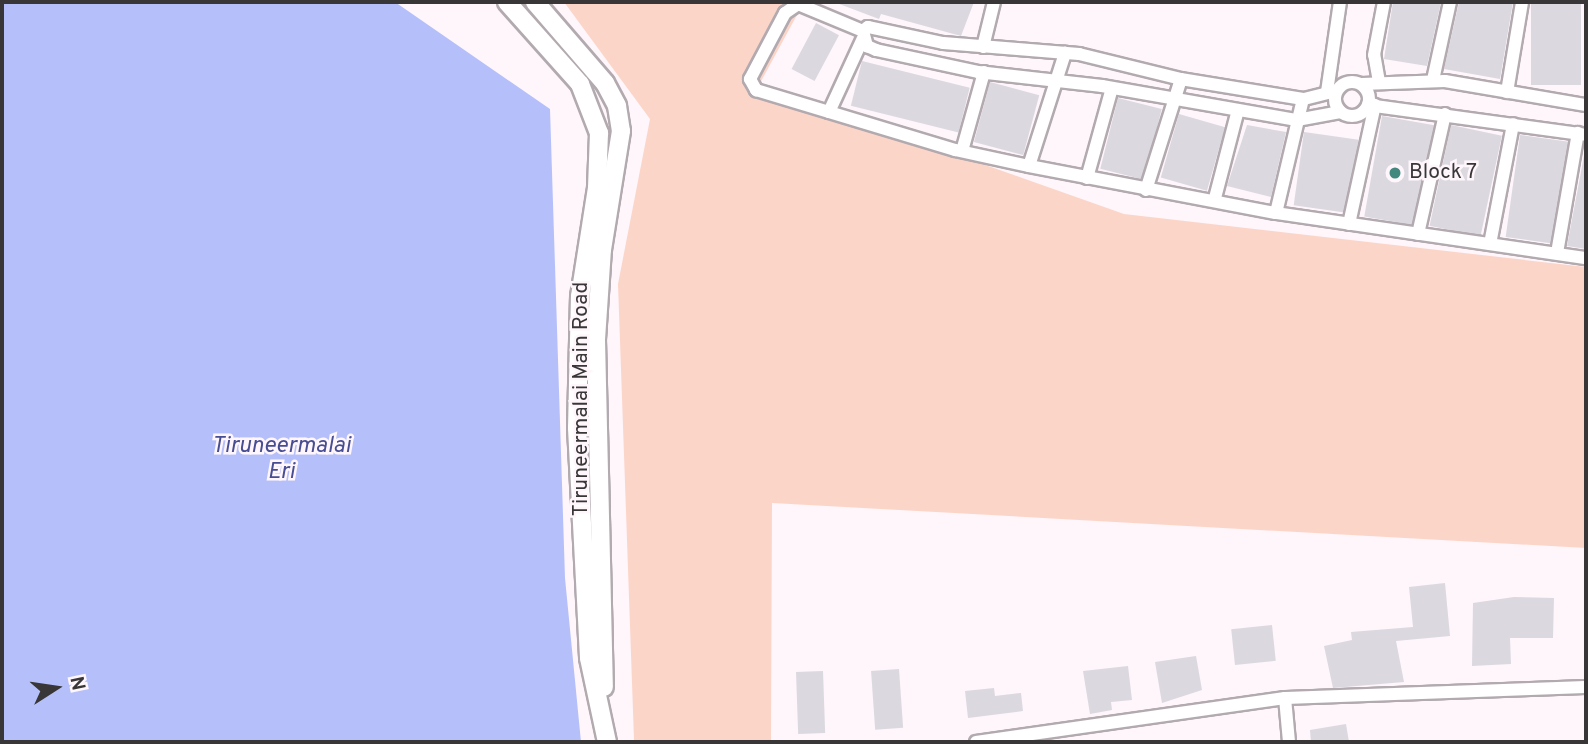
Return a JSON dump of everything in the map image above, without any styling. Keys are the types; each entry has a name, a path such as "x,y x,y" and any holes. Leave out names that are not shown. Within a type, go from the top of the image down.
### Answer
{"main road":[{"name":"Tiruneermalai Main Road","path":"507,2 580,84 599,133 597,188 580,296 578,428 589,657 609,742"},
{"name":"Tiruneermalai Main Road","path":"535,2 606,83 617,106 621,131 600,270 595,385 601,646 609,742"}],"street":[{"path":"824,15 830,2"},
{"path":"983,47 994,2"},
{"path":"1340,2 1332,91 1340,112"},
{"path":"1379,82 1374,55 1384,2"},
{"path":"1433,80 1450,2"},
{"path":"1507,92 1522,2"},
{"path":"1557,253 1582,134 1372,105 1356,116 1340,112 1297,120 1057,79 984,72 908,59 867,46 863,35 798,4 785,13 750,79 755,90 962,151 1029,166 1146,190 1215,198 1276,213 1586,258"},
{"path":"829,112 868,27 983,47 1065,52 1181,79 1303,99 1332,91 1350,81 1362,84 1433,80 1585,101"},
{"path":"1029,166 1065,52"},
{"path":"962,151 984,72"},
{"path":"1146,190 1181,79"},
{"path":"1349,224 1372,105 1362,84"},
{"path":"1087,178 1112,88"},
{"path":"1276,213 1303,99"},
{"path":"1215,198 1238,110"},
{"path":"1418,234 1445,114"},
{"path":"1490,244 1513,124"},
{"path":"976,742 1285,698 1586,687"},
{"path":"1285,698 1289,742"}],"shaded area":[{"path":"564,2 804,2 759,85 1124,214 1586,267 1586,548 772,503 771,742 634,740 618,284 650,119"}],"water":[{"name":"Tiruneermalai Eri","path":"2,2 395,2 550,109 565,578 581,742 2,742"}],"building":[{"path":"834,2 974,2 961,36 881,14 879,19"},
{"path":"1393,2 1441,2 1427,66 1384,59"},
{"path":"1459,2 1513,2 1500,79 1444,69"},
{"path":"1531,2 1581,2 1581,85 1531,85"},
{"path":"816,23 839,35 815,81 792,69"},
{"path":"862,61 970,88 959,132 851,106"},
{"path":"990,82 1039,95 1023,155 974,142"},
{"path":"1118,98 1162,109 1144,180 1100,169"},
{"path":"1179,114 1225,127 1207,191 1161,177"},
{"name":"Block 7","path":"1382,116 1434,125 1416,226 1364,216"},
{"path":"1247,125 1286,132 1271,197 1227,186"},
{"path":"1451,125 1502,136 1480,237 1430,226"},
{"path":"1304,132 1358,140 1348,213 1294,205"},
{"path":"1520,135 1569,142 1554,244 1506,237"},
{"path":"1586,145 1586,249 1567,246"},
{"path":"1445,583 1450,636 1396,641 1404,682 1333,688 1324,646 1352,640 1351,632 1413,627 1409,587"},
{"path":"1514,597 1554,598 1553,638 1510,638 1511,664 1472,666 1473,603"},
{"path":"1272,625 1276,661 1235,665 1231,629"},
{"path":"1196,656 1202,690 1162,703 1155,662"},
{"path":"1128,666 1132,700 1111,702 1112,710 1090,714 1083,671"},
{"path":"899,669 903,728 875,730 871,671"},
{"path":"823,671 825,733 798,734 796,672"},
{"path":"994,688 995,696 1021,693 1023,711 968,718 965,691"},
{"path":"1346,724 1349,742 1311,742 1310,730"}],"place":[{"name":"Block 7","path":"1395,173"}]}
